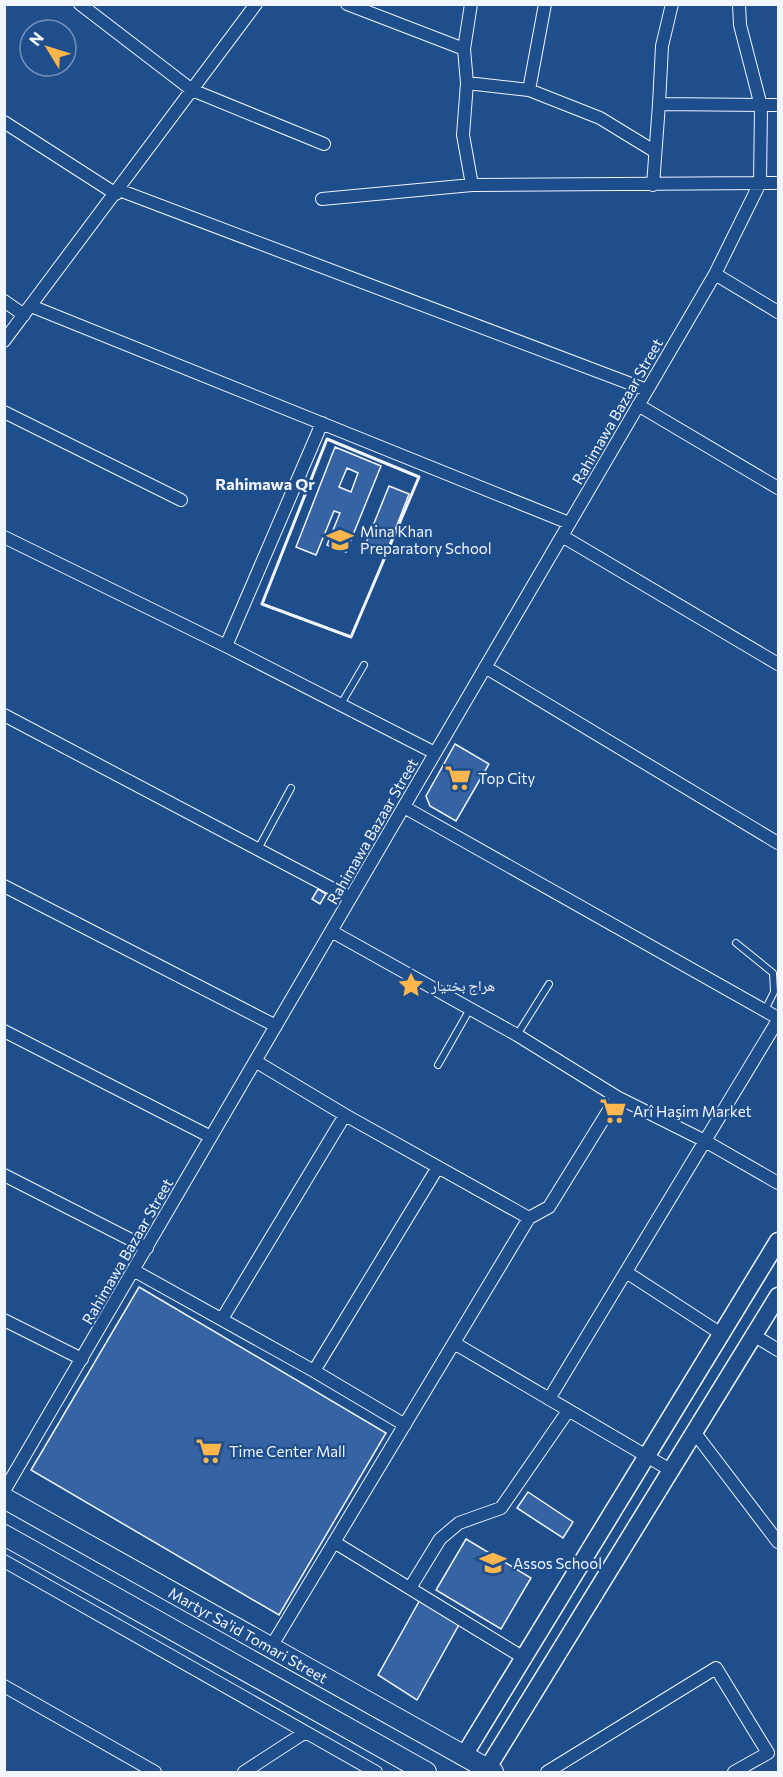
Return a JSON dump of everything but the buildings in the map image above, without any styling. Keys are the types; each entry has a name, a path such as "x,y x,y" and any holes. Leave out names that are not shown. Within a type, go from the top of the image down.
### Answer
{"main road":[{"name":"Martyr Sa'id Tomari Street","path":"4,1498 490,1771"},
{"path":"4,1534 426,1773"}],"street":[{"path":"80,4 192,90 324,144"},
{"path":"4,341 256,4"},
{"path":"347,4 464,49"},
{"path":"471,4 464,49 467,82 463,135 472,185"},
{"path":"529,90 545,4"},
{"path":"653,185 662,46 672,4"},
{"path":"739,4 740,25 761,106 760,183"},
{"path":"467,82 529,90 600,118 654,151"},
{"path":"659,104 778,105"},
{"path":"4,122 117,192 647,390"},
{"name":"Rahimawa Bazaar Street","path":"4,1491 715,274 760,183"},
{"path":"322,199 472,185 778,183"},
{"path":"715,274 778,312"},
{"path":"4,301 322,423 569,523"},
{"path":"638,405 778,488"},
{"path":"4,412 181,500"},
{"path":"226,646 322,423"},
{"path":"562,536 778,664"},
{"path":"4,537 226,646 435,753"},
{"path":"485,667 778,843"},
{"path":"4,714 350,898"},
{"path":"404,807 778,1019 549,1399"},
{"path":"4,886 276,1026"},
{"path":"332,931 517,1035 617,1097 778,1183"},
{"path":"4,1031 211,1137"},
{"path":"255,1061 345,1115 530,1218"},
{"path":"271,1647 530,1218 549,1207 617,1097"},
{"path":"222,1319 345,1115"},
{"path":"314,1371 438,1167"},
{"path":"4,1175 147,1248"},
{"path":"463,1757 723,1335 778,1241"},
{"path":"133,1270 314,1371 405,1425"},
{"path":"626,1272 723,1335"},
{"path":"490,1771 501,1746 778,1296"},
{"path":"4,1320 82,1359"},
{"path":"755,1336 778,1350"},
{"path":"454,1343 672,1471"},
{"path":"411,1588 440,1539 459,1523 501,1508 568,1411"},
{"path":"695,1433 778,1542"},
{"path":"334,1542 524,1658"},
{"path":"4,1561 376,1773"},
{"path":"547,1773 716,1668 768,1753 734,1773"},
{"path":"4,1686 155,1773"},
{"path":"244,1773 304,1733"},
{"path":"476,1735 487,1743 501,1746"}],"lane":[{"path":"341,704 364,665"},
{"path":"258,849 291,789"},
{"path":"736,943 773,973 774,992 765,1010"},
{"path":"517,1035 549,984"},
{"path":"438,1065 470,1008"}],"wall":[{"path":"327,439 419,477 351,637 262,604 327,439"}],"place":[{"name":"Mina Khan Preparatory School","path":"340,540"},
{"name":"Top City","path":"458,778"},
{"name":"هراج بختيار","path":"411,985"},
{"name":"Arî Haşim Market","path":"613,1111"},
{"name":"Time Center Mall","path":"209,1451"},
{"name":"Assos School","path":"493,1563"}],"district":[{"name":"Rahimawa Qr","path":"265,483"}]}
